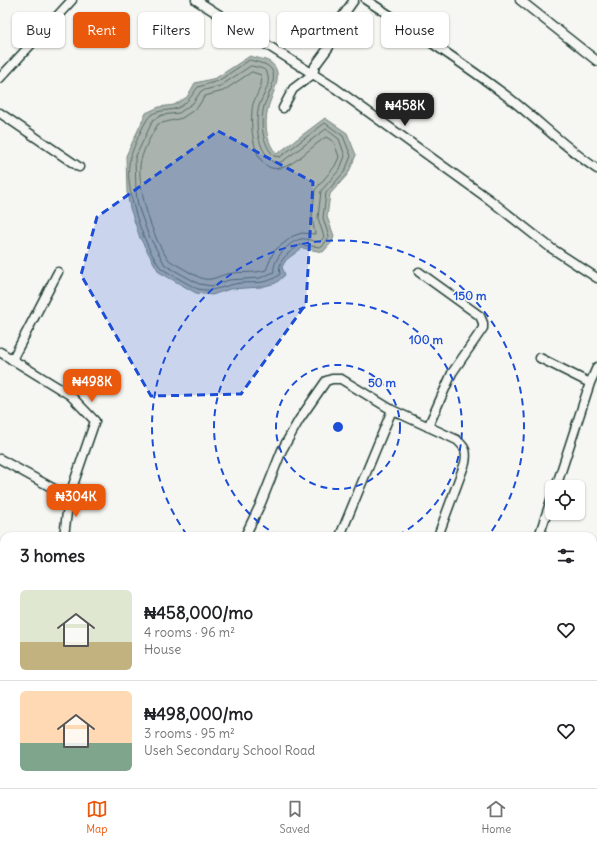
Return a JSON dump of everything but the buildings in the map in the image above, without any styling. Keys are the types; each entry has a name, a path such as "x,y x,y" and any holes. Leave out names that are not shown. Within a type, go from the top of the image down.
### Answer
{"street":[{"path":"0,78 72,0"},
{"path":"196,0 336,88 490,200 550,248 597,278"},
{"path":"283,108 293,89 313,74 315,66 329,47 336,27 354,0"},
{"path":"366,0 423,37 504,94 582,159 597,169"},
{"path":"520,0 597,61"},
{"path":"0,113 79,167"},
{"path":"12,360 58,272"},
{"path":"419,272 480,316 483,323 483,328 452,373 428,426"},
{"path":"0,352 70,395 95,421 69,497 65,532"},
{"path":"540,358 590,383"},
{"path":"558,480 597,366"},
{"path":"247,532 261,503 282,450 326,381 332,378 340,380 392,410 458,440 465,447 467,453 465,463 439,532"},
{"path":"342,532 392,410"},
{"path":"0,460 69,497"},
{"path":"540,532 545,518"}],"highlighted area":[{"path":"218,131 313,182 306,304 241,394 151,396 81,275 97,217"}],"water":[{"path":"250,56 270,62 275,67 277,72 276,84 268,108 266,126 268,139 277,154 325,118 347,133 356,155 348,174 330,194 327,217 334,236 332,242 323,252 302,248 286,260 282,267 285,275 276,283 261,287 230,289 212,295 196,293 159,272 140,238 130,208 127,192 126,156 146,113 159,107 174,105 187,97 195,83 216,78"}]}
